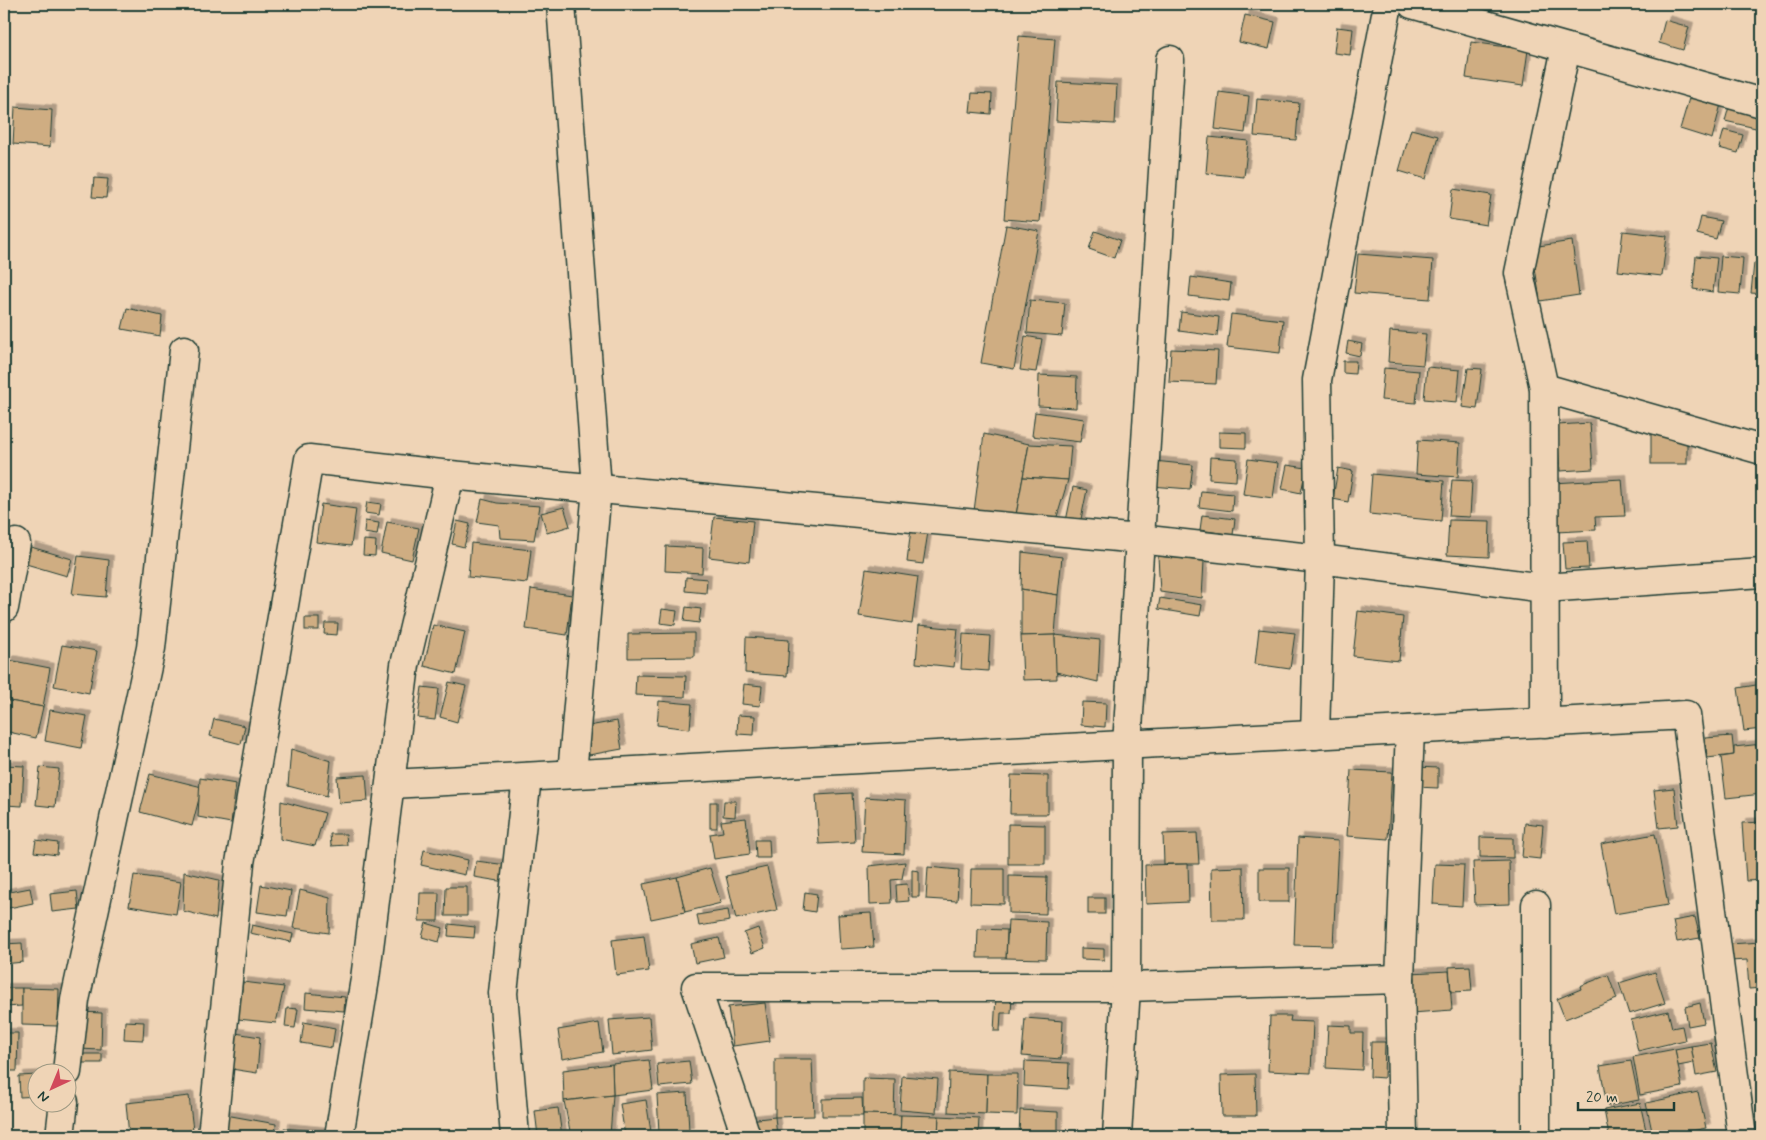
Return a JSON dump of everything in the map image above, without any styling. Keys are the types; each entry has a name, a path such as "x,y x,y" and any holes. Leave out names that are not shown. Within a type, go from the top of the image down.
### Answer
{"street":[{"path":"561,4 597,488 572,774"},
{"path":"1315,735 1320,559 1317,380 1388,4"},
{"path":"1412,4 1762,103"},
{"path":"1545,723 1544,388 1519,273 1566,48"},
{"path":"1117,1136 1126,987 1128,745 1170,60"},
{"path":"68,1062 75,1000 151,648 184,350"},
{"path":"1544,388 1762,450"},
{"path":"212,1136 240,863 310,459 450,475 1140,539 1320,559 1544,588 1762,573"},
{"path":"339,1136 365,979 405,666 450,475"},
{"path":"4,608 16,543"},
{"path":"391,784 1686,715 1742,1136"},
{"path":"1402,1136 1400,979 1410,730"},
{"path":"515,1136 503,993 527,777"},
{"path":"1536,905 1536,1136"},
{"path":"746,1136 696,987 1126,987 1400,979"},
{"path":"60,1136 63,1112"}],"building":[{"path":"1245,15 1275,22 1269,49 1239,42"},
{"path":"1665,20 1689,27 1683,50 1659,43"},
{"path":"1337,27 1353,29 1350,55 1334,53"},
{"path":"1019,36 1055,39 1040,222 1004,219"},
{"path":"1471,42 1528,50 1523,86 1466,78"},
{"path":"1058,82 1117,85 1115,124 1056,121"},
{"path":"1219,92 1249,96 1245,133 1215,129"},
{"path":"972,93 992,94 991,114 970,112"},
{"path":"1690,95 1721,104 1712,139 1680,129"},
{"path":"1257,99 1299,103 1296,140 1254,136"},
{"path":"1730,103 1762,111 1760,129 1725,121"},
{"path":"15,107 52,110 50,147 13,144"},
{"path":"1411,129 1438,136 1426,179 1399,171"},
{"path":"1724,130 1743,135 1738,153 1719,148"},
{"path":"1209,137 1248,141 1244,177 1206,173"},
{"path":"94,178 108,179 106,198 92,197"},
{"path":"1453,189 1491,195 1486,225 1449,219"},
{"path":"1701,217 1721,221 1716,239 1697,234"},
{"path":"1006,225 1039,231 1014,369 981,363"},
{"path":"1095,231 1120,240 1114,258 1089,249"},
{"path":"1623,231 1667,236 1662,276 1618,271"},
{"path":"1572,241 1579,295 1540,301 1532,247"},
{"path":"1358,254 1433,260 1430,299 1354,293"},
{"path":"1696,256 1717,258 1713,292 1693,289"},
{"path":"1721,256 1743,258 1740,294 1718,292"},
{"path":"1754,263 1762,264 1762,294 1751,293"},
{"path":"1191,277 1231,283 1229,301 1189,296"},
{"path":"1030,300 1065,303 1062,336 1027,333"},
{"path":"127,308 162,316 160,336 122,329"},
{"path":"1181,312 1219,317 1217,336 1179,331"},
{"path":"1231,314 1283,320 1280,353 1227,347"},
{"path":"1390,331 1426,334 1423,365 1388,362"},
{"path":"1025,336 1042,339 1036,372 1020,370"},
{"path":"1348,341 1362,344 1360,356 1346,353"},
{"path":"1171,349 1218,351 1216,384 1169,382"},
{"path":"1343,361 1356,361 1355,374 1343,373"},
{"path":"1427,367 1460,370 1457,402 1424,399"},
{"path":"1384,368 1419,371 1416,403 1381,400"},
{"path":"1468,368 1482,369 1477,409 1462,407"},
{"path":"1039,375 1077,377 1076,408 1038,406"},
{"path":"1035,412 1084,419 1080,442 1032,436"},
{"path":"1590,423 1593,469 1560,471 1557,425"},
{"path":"1219,432 1246,433 1246,448 1219,447"},
{"path":"1651,432 1687,432 1687,464 1651,464"},
{"path":"984,434 1029,444 1016,515 974,511"},
{"path":"1418,440 1460,443 1458,477 1416,474"},
{"path":"1029,444 1071,446 1068,480 1023,477"},
{"path":"1210,457 1237,459 1236,481 1209,479"},
{"path":"1248,459 1278,463 1273,498 1243,494"},
{"path":"1154,461 1193,465 1190,489 1151,486"},
{"path":"1287,465 1306,468 1301,493 1282,489"},
{"path":"1338,468 1353,471 1348,502 1333,499"},
{"path":"1372,474 1444,481 1441,521 1369,514"},
{"path":"1023,477 1068,480 1056,520 1016,515"},
{"path":"1622,479 1625,516 1595,517 1596,530 1556,532 1553,483"},
{"path":"1452,480 1472,481 1470,517 1449,516"},
{"path":"1073,487 1087,490 1080,524 1066,521"},
{"path":"1201,491 1233,494 1232,511 1199,507"},
{"path":"482,499 497,503 540,506 534,540 500,538 499,525 477,522"},
{"path":"367,502 381,504 379,515 365,513"},
{"path":"321,504 356,509 351,546 316,542"},
{"path":"564,507 570,526 547,533 541,513"},
{"path":"1202,515 1235,519 1233,535 1200,530"},
{"path":"714,517 753,521 749,562 709,557"},
{"path":"1449,520 1490,521 1489,557 1447,555"},
{"path":"365,521 379,523 377,535 364,533"},
{"path":"457,521 470,524 464,547 452,544"},
{"path":"387,522 419,528 412,560 381,553"},
{"path":"911,529 928,532 923,564 907,562"},
{"path":"364,540 376,541 375,556 363,555"},
{"path":"1587,541 1589,568 1565,569 1563,542"},
{"path":"471,543 531,550 527,583 468,577"},
{"path":"666,546 703,548 702,573 665,571"},
{"path":"31,547 72,559 67,576 26,564"},
{"path":"1022,552 1062,557 1058,595 1021,589"},
{"path":"78,556 109,560 106,597 72,594"},
{"path":"1158,556 1204,561 1202,598 1160,592"},
{"path":"866,569 918,577 912,624 859,616"},
{"path":"686,577 707,579 706,593 685,591"},
{"path":"531,589 572,595 567,635 526,629"},
{"path":"1021,589 1058,595 1055,635 1021,636"},
{"path":"1160,598 1202,605 1200,616 1158,609"},
{"path":"686,607 701,609 699,623 684,621"},
{"path":"662,609 677,611 675,625 660,623"},
{"path":"1358,611 1403,617 1399,661 1353,656"},
{"path":"305,618 319,618 319,630 305,630"},
{"path":"325,623 338,623 337,635 324,634"},
{"path":"433,625 465,632 456,674 424,666"},
{"path":"919,625 958,629 954,667 916,663"},
{"path":"1259,629 1295,633 1290,669 1255,664"},
{"path":"694,633 694,657 628,658 628,634"},
{"path":"963,634 990,636 988,671 961,669"},
{"path":"1055,635 1057,679 1023,680 1021,636"},
{"path":"1055,635 1100,640 1098,682 1056,672"},
{"path":"746,637 789,640 787,676 745,673"},
{"path":"62,645 97,651 89,693 54,686"},
{"path":"9,660 50,668 43,707 4,700 4,686"},
{"path":"636,675 686,676 685,697 635,695"},
{"path":"449,682 466,686 457,722 440,717"},
{"path":"744,684 762,686 760,706 742,704"},
{"path":"1762,684 1762,729 1744,731 1738,688"},
{"path":"422,687 439,689 435,720 418,718"},
{"path":"4,700 43,707 36,738 4,731"},
{"path":"659,701 692,704 690,729 657,725"},
{"path":"1082,702 1106,703 1105,727 1081,725"},
{"path":"50,710 87,716 81,748 45,741"},
{"path":"738,715 755,716 754,735 737,734"},
{"path":"214,719 245,726 241,744 210,736"},
{"path":"617,721 622,749 589,755 583,727"},
{"path":"1732,736 1734,755 1707,758 1705,738"},
{"path":"1762,744 1762,794 1726,798 1721,757 1734,755 1734,747"},
{"path":"291,749 331,761 327,796 288,786"},
{"path":"4,765 24,766 22,806 4,805"},
{"path":"40,767 59,769 55,807 36,805"},
{"path":"1417,767 1438,768 1438,788 1416,787"},
{"path":"1351,770 1392,772 1388,839 1347,836"},
{"path":"150,774 202,787 192,826 140,812"},
{"path":"366,775 368,801 339,803 337,777"},
{"path":"1011,775 1048,776 1048,814 1010,814"},
{"path":"200,778 236,784 231,823 198,817"},
{"path":"1674,788 1678,826 1659,828 1654,790"},
{"path":"852,793 855,842 819,844 816,795"},
{"path":"865,797 906,800 904,854 862,852"},
{"path":"281,801 325,813 315,846 280,839"},
{"path":"724,801 736,801 735,817 723,816"},
{"path":"710,802 717,802 717,828 710,828"},
{"path":"746,818 750,854 714,859 710,834 723,832 721,821"},
{"path":"1762,822 1762,880 1746,881 1742,823"},
{"path":"1525,823 1543,825 1540,859 1522,857"},
{"path":"1008,824 1045,825 1045,864 1008,864"},
{"path":"1197,833 1199,864 1164,864 1163,834"},
{"path":"330,834 346,834 347,845 331,846"},
{"path":"1655,834 1668,905 1614,914 1601,844"},
{"path":"1480,837 1513,838 1513,858 1480,857"},
{"path":"1298,838 1338,841 1333,946 1294,945"},
{"path":"36,840 58,843 57,855 34,852"},
{"path":"755,840 769,840 770,858 756,858"},
{"path":"424,850 468,860 465,875 421,865"},
{"path":"476,861 507,865 505,882 474,877"},
{"path":"1509,861 1510,904 1475,905 1473,862"},
{"path":"905,862 902,879 891,880 892,903 870,904 869,866"},
{"path":"1188,864 1189,902 1146,904 1145,865"},
{"path":"1435,864 1464,865 1462,906 1433,904"},
{"path":"767,867 777,910 736,919 726,876"},
{"path":"928,867 959,870 957,901 926,899"},
{"path":"1243,867 1244,920 1212,920 1211,868"},
{"path":"710,868 721,903 685,912 677,877"},
{"path":"1259,868 1289,868 1289,902 1259,902"},
{"path":"971,869 1004,869 1004,904 970,903"},
{"path":"912,870 919,871 919,897 912,897"},
{"path":"184,872 219,880 216,919 183,911"},
{"path":"134,875 181,882 176,914 129,906"},
{"path":"1009,876 1047,877 1046,914 1009,913"},
{"path":"677,877 685,912 651,919 643,884"},
{"path":"907,884 909,901 897,902 896,885"},
{"path":"261,885 291,891 287,916 257,912"},
{"path":"446,887 467,887 467,916 445,916"},
{"path":"30,888 33,903 4,909 4,893"},
{"path":"300,890 330,898 329,933 293,928"},
{"path":"77,891 79,909 52,912 50,894"},
{"path":"805,892 817,894 815,912 803,910"},
{"path":"420,893 439,893 438,921 419,921"},
{"path":"1088,898 1105,898 1105,914 1088,914"},
{"path":"1756,902 1762,902 1762,923 1758,924"},
{"path":"728,910 730,921 699,926 697,915"},
{"path":"871,913 874,947 840,949 838,915"},
{"path":"1695,917 1700,938 1677,942 1673,921"},
{"path":"1008,920 1047,922 1046,959 1006,958"},
{"path":"426,923 443,928 439,942 422,937"},
{"path":"449,924 475,927 474,938 448,936"},
{"path":"252,925 293,934 291,942 250,933"},
{"path":"758,928 765,948 752,953 744,933"},
{"path":"978,929 1007,930 1006,958 977,958"},
{"path":"644,936 649,971 616,975 612,940"},
{"path":"719,938 724,957 695,963 691,944"},
{"path":"1762,942 1762,988 1749,989 1747,960 1730,961 1729,944"},
{"path":"22,943 23,962 4,964 4,944"},
{"path":"1081,948 1104,949 1104,960 1081,959"},
{"path":"1470,966 1472,991 1451,992 1449,967"},
{"path":"1449,971 1452,1010 1412,1013 1410,973"},
{"path":"1655,972 1665,1003 1629,1014 1619,983"},
{"path":"1608,975 1617,999 1565,1019 1557,999 1581,989 1580,986"},
{"path":"243,982 284,987 276,1023 238,1019"},
{"path":"4,988 22,988 22,1006 4,1007"},
{"path":"22,988 59,989 58,1026 22,1025"},
{"path":"306,993 345,997 344,1011 305,1008"},
{"path":"996,996 1012,997 1011,1013 1001,1013 1000,1031 994,1031"},
{"path":"765,1003 770,1041 733,1046 728,1007"},
{"path":"1700,1003 1704,1023 1688,1026 1685,1007"},
{"path":"287,1008 298,1009 295,1028 285,1027"},
{"path":"1668,1011 1672,1028 1682,1026 1685,1040 1638,1051 1631,1020"},
{"path":"80,1012 102,1013 101,1050 79,1049"},
{"path":"1270,1016 1291,1016 1290,1021 1313,1022 1311,1073 1268,1071"},
{"path":"649,1017 652,1050 612,1055 609,1020"},
{"path":"1025,1018 1063,1021 1061,1059 1022,1056"},
{"path":"125,1021 144,1022 143,1040 124,1039"},
{"path":"304,1022 335,1028 332,1048 301,1043"},
{"path":"599,1023 603,1052 562,1059 558,1030"},
{"path":"1328,1025 1351,1026 1351,1033 1363,1033 1362,1070 1326,1068"},
{"path":"229,1032 260,1037 257,1073 225,1068"},
{"path":"4,1033 18,1033 17,1071 4,1071"},
{"path":"1371,1042 1385,1042 1384,1078 1370,1077"},
{"path":"1711,1043 1717,1072 1696,1076 1691,1046"},
{"path":"1691,1046 1694,1063 1678,1066 1675,1049"},
{"path":"1675,1049 1682,1087 1640,1095 1633,1057"},
{"path":"81,1054 102,1054 102,1063 81,1063"},
{"path":"775,1059 812,1059 814,1116 775,1117"},
{"path":"649,1060 653,1090 613,1095 612,1064"},
{"path":"689,1061 692,1084 659,1087 657,1064"},
{"path":"1025,1061 1069,1063 1068,1089 1024,1086"},
{"path":"1631,1061 1639,1100 1607,1106 1600,1066"},
{"path":"612,1064 613,1095 564,1101 563,1070"},
{"path":"949,1072 987,1074 986,1114 948,1112"},
{"path":"987,1074 1018,1074 1017,1115 986,1114"},
{"path":"1255,1074 1256,1116 1222,1116 1221,1075"},
{"path":"19,1076 28,1076 28,1097 20,1097"},
{"path":"902,1076 938,1079 936,1113 900,1110"},
{"path":"863,1078 895,1079 894,1115 863,1114"},
{"path":"1698,1092 1706,1128 1669,1136 1653,1136 1646,1103"},
{"path":"687,1093 689,1131 659,1133 657,1095"},
{"path":"613,1095 610,1136 571,1136 564,1101"},
{"path":"189,1096 193,1130 129,1136 126,1103"},
{"path":"862,1098 863,1116 822,1116 822,1099"},
{"path":"646,1100 651,1132 625,1136 620,1104"},
{"path":"1640,1103 1647,1135 1609,1136 1604,1110"},
{"path":"558,1108 562,1136 538,1136 535,1111"},
{"path":"1020,1110 1058,1112 1058,1136 1019,1136"},
{"path":"220,1114 276,1124 275,1136 218,1136"},
{"path":"863,1114 901,1115 900,1136 863,1136"},
{"path":"901,1115 939,1116 938,1136 900,1136"},
{"path":"939,1116 979,1118 978,1136 938,1136"},
{"path":"775,1117 777,1136 751,1136 749,1120"},
{"path":"284,1128 325,1132 324,1136 284,1136"}]}
